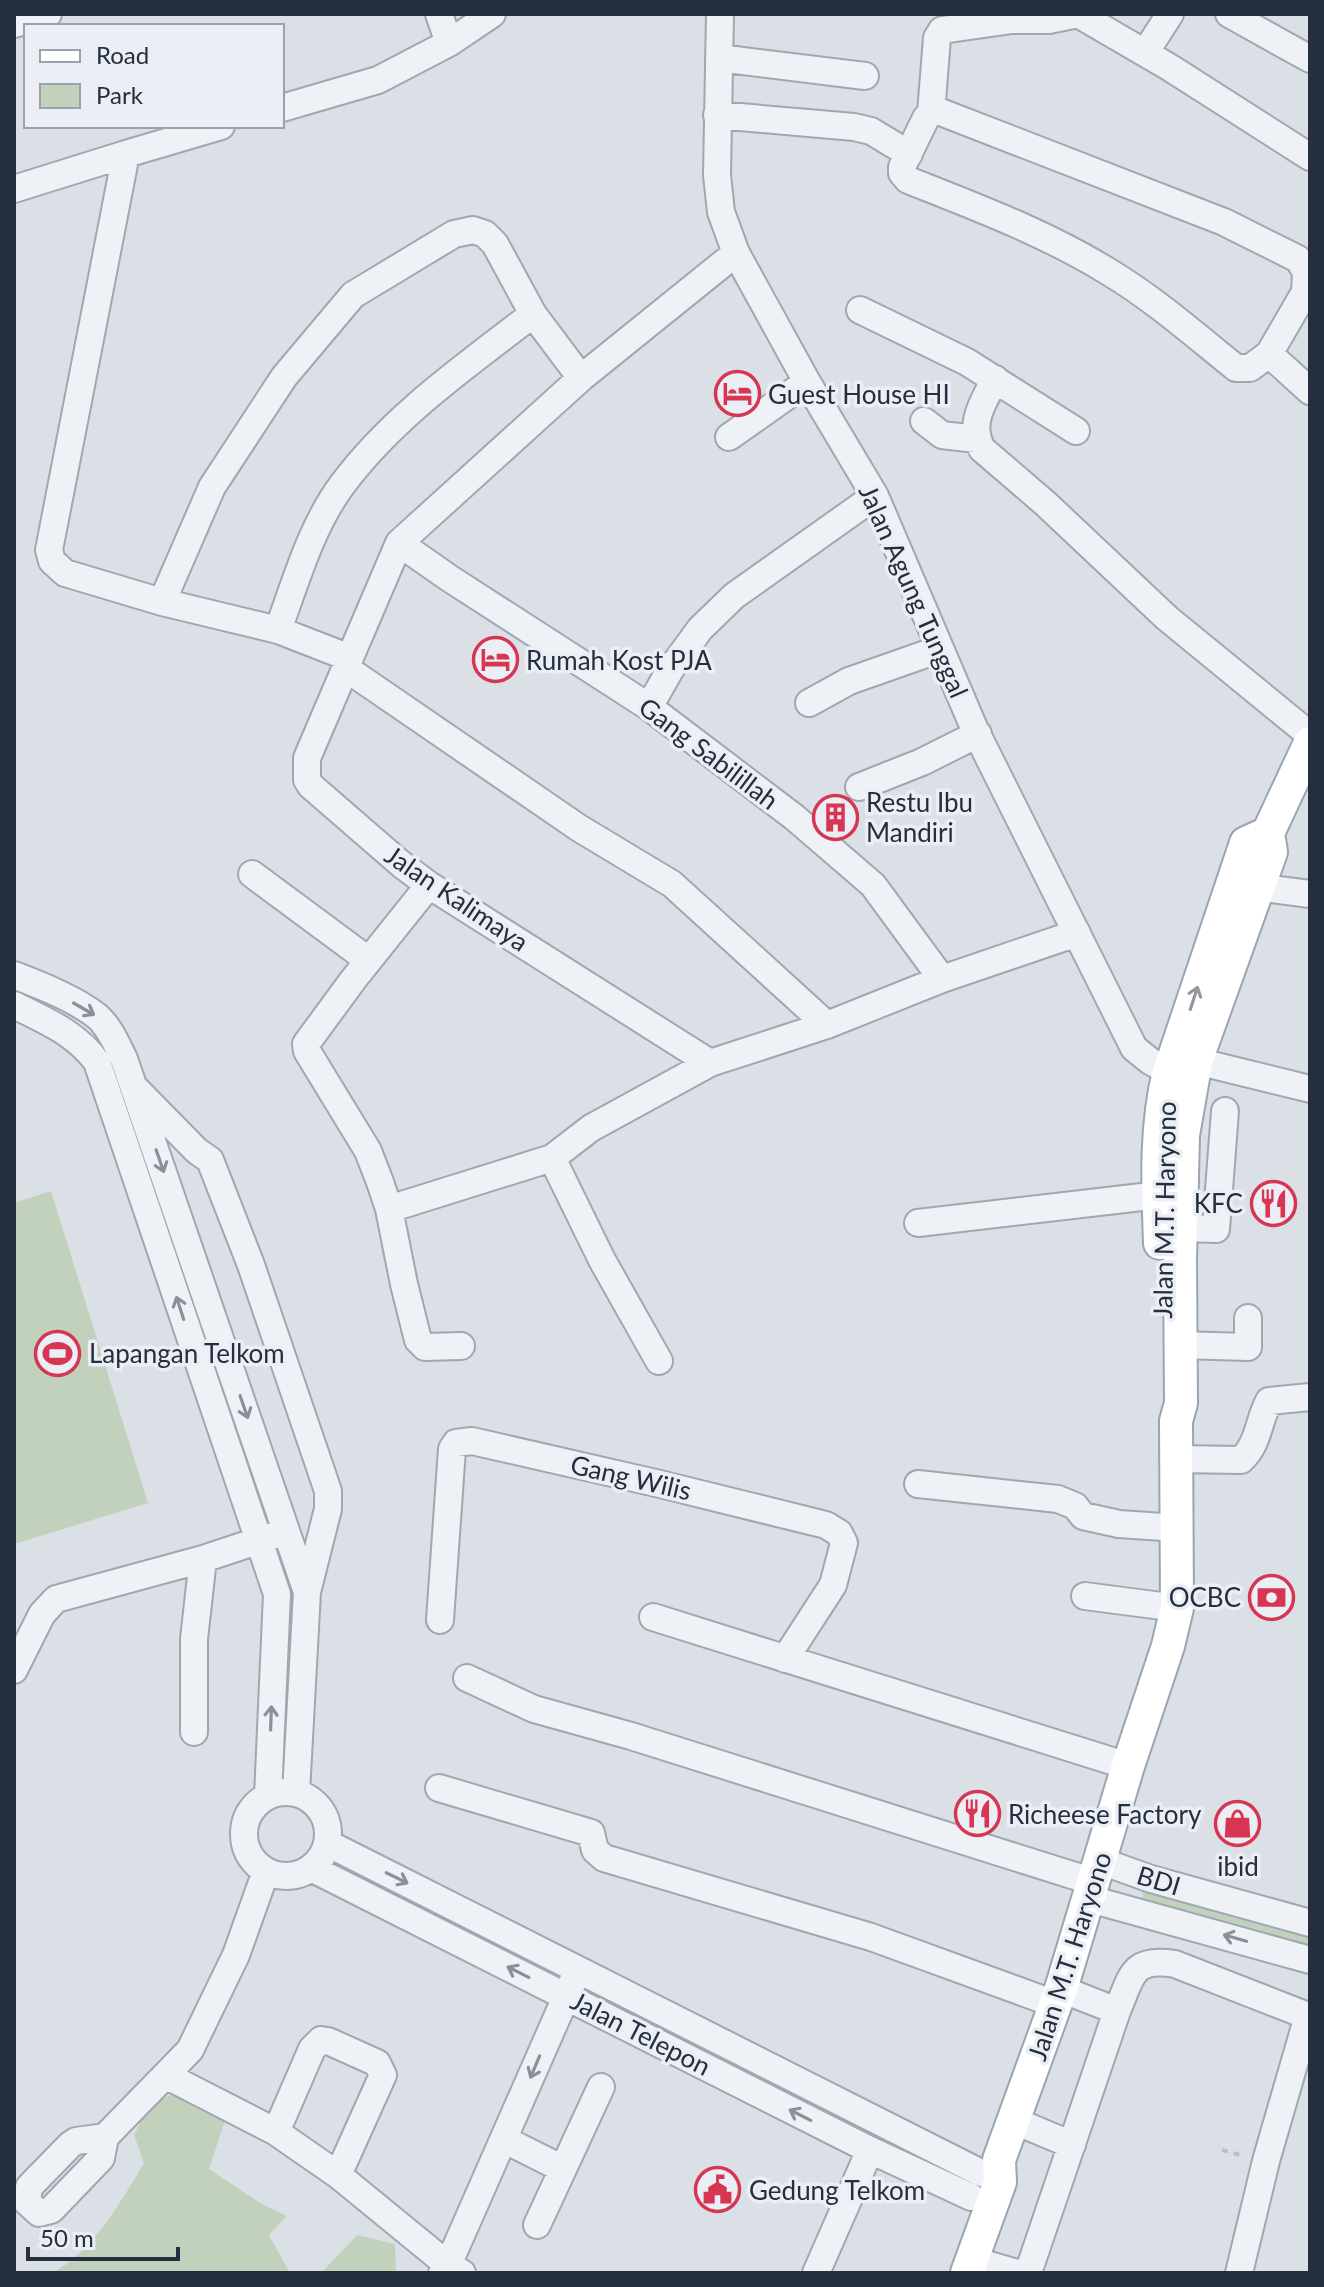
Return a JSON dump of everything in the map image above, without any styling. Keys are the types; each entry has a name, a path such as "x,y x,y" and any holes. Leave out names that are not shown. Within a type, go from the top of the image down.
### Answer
{"main road":[{"name":"Jalan M.T. Haryono","path":"1176,1421 1168,1404 1163,1349 1159,1131 1163,1097 1186,1072 1271,852 1268,833 1310,743"},
{"name":"Jalan M.T. Haryono","path":"961,2269 988,2183 1015,2121 1058,1997 1168,1646 1177,1608 1176,1421 1181,1403 1180,1228 1186,1072 1246,843 1268,833"}],"street":[{"path":"14,24 48,14"},
{"path":"439,14 449,43"},
{"path":"284,107 378,80 449,43 492,14"},
{"name":"Jalan Agung Tunggal","path":"720,14 717,175 721,212 736,253 807,382 875,496 978,734 1134,1048 1186,1072"},
{"path":"931,113 938,111 948,114 1224,222 1298,259 1306,272 1305,292 1269,354 1250,368 1236,368 1136,289 1106,270 1012,221 908,180 902,173 931,113 937,38 942,30 952,27 1012,20 1049,20 1078,14 1310,157"},
{"path":"1145,53 1170,14"},
{"path":"1229,14 1310,59"},
{"path":"719,58 865,76"},
{"path":"717,115 854,127 871,131 909,154"},
{"path":"14,189 214,128"},
{"path":"126,154 49,550 52,561 65,573 162,602 278,630 348,663 579,828 672,884 827,1025"},
{"path":"162,602 212,487 284,377 353,295 454,234 473,230 485,234 495,244 533,314 581,378"},
{"name":"Jalan Kalimaya","path":"710,1063 429,885 401,864 311,786 307,780 307,758 399,543 581,378 736,253"},
{"path":"860,310 934,345 995,379 1076,431"},
{"path":"278,630 311,541 341,486 391,428 449,378 533,314"},
{"path":"1269,354 1310,391"},
{"path":"995,379 978,412 976,439 982,449 1046,504 1167,618 1310,735"},
{"path":"729,437 807,382"},
{"path":"924,421 942,435 976,439"},
{"path":"649,707 670,670 700,629 734,596 875,496"},
{"name":"Gang Sabilillah","path":"399,543 649,707 794,817 873,885 942,979"},
{"path":"809,703 849,681 940,649"},
{"path":"859,787 922,762 978,734"},
{"path":"252,874 368,960"},
{"path":"429,885 306,1044 307,1051 368,1151 389,1209 418,1340 425,1347 461,1346"},
{"path":"1256,887 1310,894"},
{"path":"389,1209 552,1158 591,1128 710,1063 827,1025 942,979 1077,933"},
{"path":"14,975 46,988 98,1017 113,1036 135,1088 307,1592"},
{"path":"14,1005 69,1033 85,1045 97,1062 277,1594 268,1796"},
{"path":"1186,1072 1310,1089"},
{"path":"110,1096 135,1088"},
{"path":"135,1088 197,1151 210,1160 272,1325 328,1491 328,1509 307,1592 296,1793"},
{"path":"1180,1228 1216,1229 1225,1111"},
{"path":"1183,1135 1221,1143"},
{"path":"552,1158 602,1260 659,1361"},
{"path":"918,1223 1159,1195"},
{"path":"1180,1345 1248,1347 1248,1318"},
{"path":"1176,1459 1241,1460 1251,1451 1262,1413 1269,1401 1310,1397"},
{"name":"Gang Wilis","path":"440,1620 452,1449 456,1443 472,1441 826,1525 839,1533 844,1543 833,1585 785,1659"},
{"path":"918,1484 1058,1499 1075,1506 1083,1516 1119,1524 1178,1528"},
{"path":"14,1670 42,1614 56,1599 203,1559 286,1531"},
{"path":"194,1732 194,1639 203,1559"},
{"path":"277,1594 307,1592"},
{"path":"1085,1596 1177,1608"},
{"path":"653,1617 1128,1766"},
{"path":"467,1678 534,1709 631,1736 1095,1881 1310,1960"},
{"path":"439,1788 591,1833 595,1850 604,1858 871,1937 1058,1997 1117,2011"},
{"path":"282,1792 296,1793 310,1800 322,1812 328,1827 327,1843 322,1857 311,1868 289,1876 266,1871 254,1861 246,1848 244,1833 247,1818 256,1805 268,1796 282,1792"},
{"name":"Jalan Telepon","path":"327,1843 579,1968 988,2183"},
{"name":"Jalan Telepon","path":"311,1868 870,2150 988,2183"},
{"path":"105,2137 190,2050 236,1955 266,1871"},
{"name":"BDI","path":"1095,1881 1151,1879 1310,1923"},
{"path":"1028,2273 1117,2011 1132,1975 1142,1964 1156,1961 1175,1964 1309,2012 1266,2161 1239,2273"},
{"path":"167,2076 276,2132 338,2175 451,2270 579,1968"},
{"path":"276,2132 316,2044 321,2040 377,2063 383,2075 338,2175"},
{"path":"537,2225 601,2087"},
{"path":"1015,2121 1072,2145"},
{"path":"505,2140 563,2169"},
{"path":"816,2273 870,2150"},
{"path":"961,2269 1017,2273"}],"green space":[{"name":"Lapangan Telkom","path":"51,1191 148,1503 14,1544 14,1203"},
{"path":"1142,1887 1310,1929 1310,1948 1149,1902 1143,1898"},
{"path":"175,2091 225,2120 209,2169 260,2203 287,2216 269,2235 290,2273 52,2273 67,2264 93,2239 116,2209 144,2163 134,2135 146,2111"},
{"path":"357,2235 395,2244 396,2273 321,2273"}],"place":[{"name":"Guest House HI","path":"737,394"},
{"name":"Rumah Kost PJA","path":"495,660"},
{"name":"Restu Ibu Mandiri","path":"835,817"},
{"name":"KFC","path":"1274,1203"},
{"name":"Lapangan Telkom","path":"58,1353"},
{"name":"OCBC","path":"1272,1597"},
{"name":"Richeese Factory","path":"977,1814"},
{"name":"ibid","path":"1238,1823"},
{"name":"Gedung Telkom","path":"718,2190"}]}
